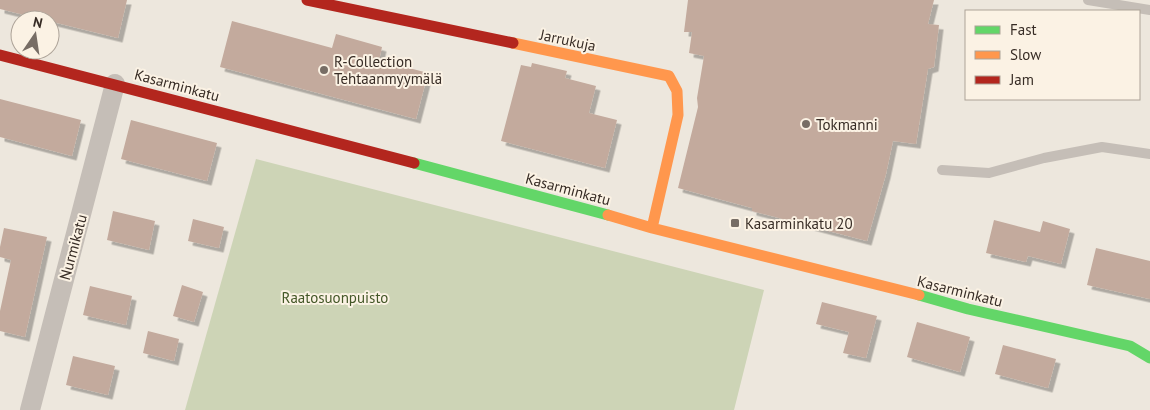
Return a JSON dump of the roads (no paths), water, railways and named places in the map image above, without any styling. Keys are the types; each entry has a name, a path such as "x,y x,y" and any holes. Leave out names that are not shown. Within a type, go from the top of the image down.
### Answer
{"street":[{"name":"Jarrukuja","path":"307,0 669,76 677,91 678,115 652,228"},
{"name":"Kasarminkatu","path":"0,55 544,197 652,228 867,281 968,309 1130,346 1150,358"},
{"name":"Nurmikatu","path":"30,410 115,84"},
{"name":"Kasarminkatu","path":"1130,346 1150,342"}],"lane":[{"path":"1088,0 1150,10"},
{"path":"942,170 989,173 1044,158 1102,147 1150,154"}],"place":[{"name":"R-Collection Tehtaanmyymälä","path":"324,70"},
{"name":"Tokmanni","path":"806,124"},
{"name":"Kasarminkatu 20","path":"735,223"}],"park label":[{"name":"Raatosuonpuisto","path":"335,297"}]}
